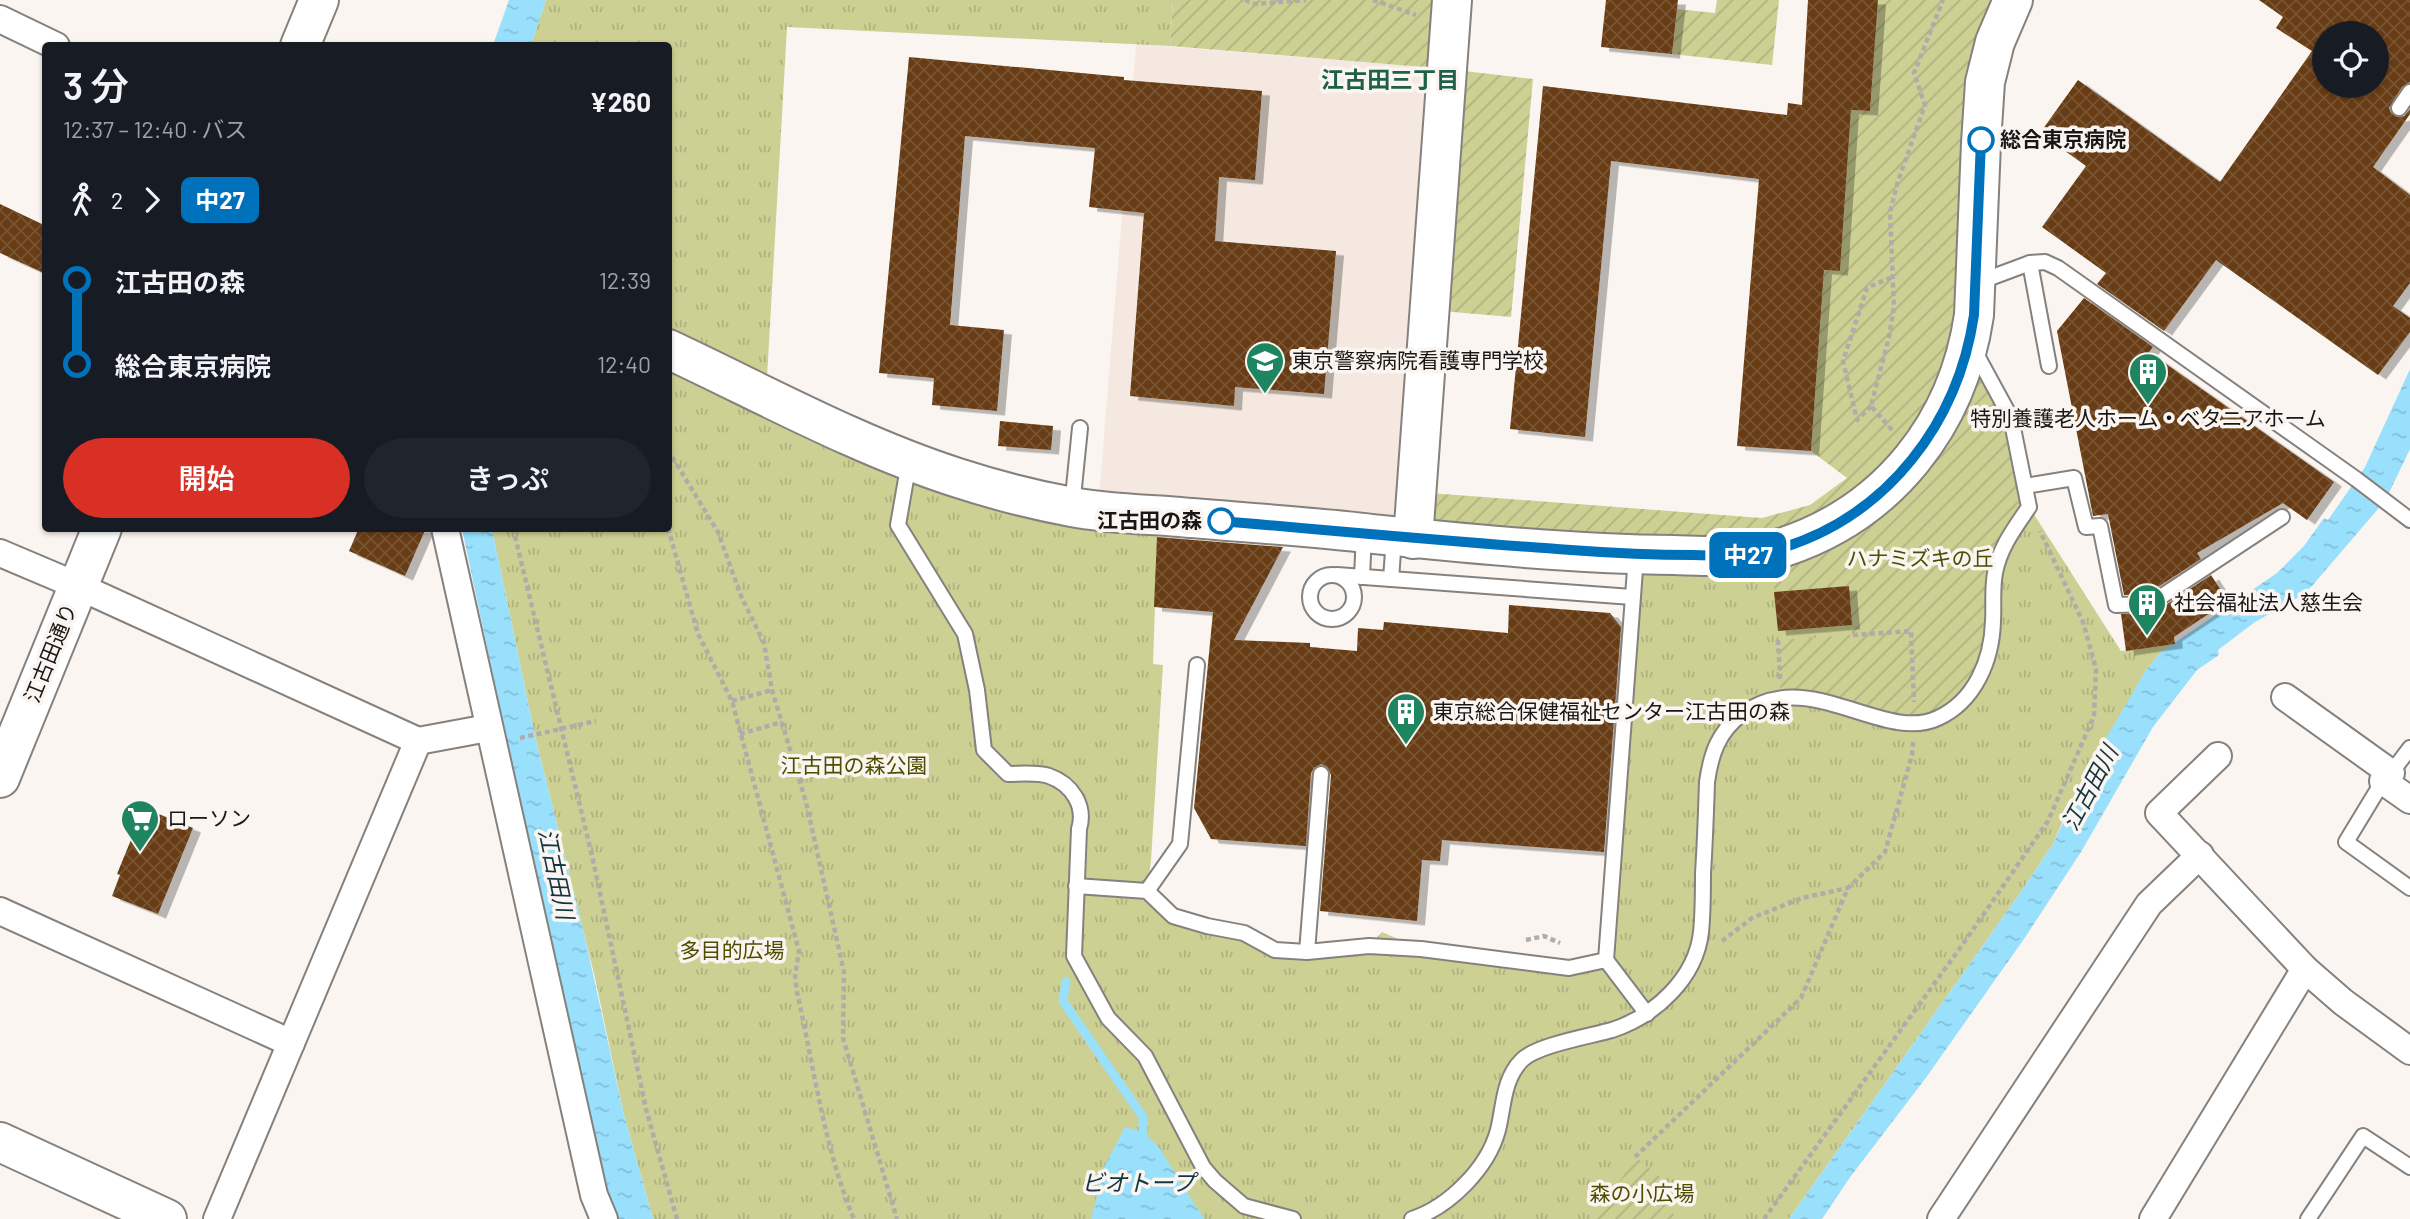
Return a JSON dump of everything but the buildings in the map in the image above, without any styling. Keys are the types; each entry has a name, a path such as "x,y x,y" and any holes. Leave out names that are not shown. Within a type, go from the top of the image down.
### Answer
{"street":[{"path":"302,42 319,0"},
{"path":"672,351 890,453 959,478 1072,507 1636,555 1747,556 1783,548 1822,531 1860,509 1900,474 1929,439 1951,398 1970,343 1974,315 1985,82 1994,42 2013,0"},
{"path":"1391,536 1451,14"},
{"path":"0,19 48,42"},
{"name":"江古田通り","path":"0,778 100,532"},
{"path":"446,532 594,1195 604,1219"},
{"path":"0,553 418,741 490,736"},
{"path":"2285,697 2387,777 2410,800"},
{"path":"216,1219 418,741"},
{"path":"2218,756 2159,813 2305,970 2343,1002 2407,1042"},
{"path":"1941,1219 2149,904 2200,855"},
{"path":"0,911 291,1043"},
{"path":"2153,1219 2305,970"},
{"path":"0,1142 167,1219"}],"lane":[{"path":"2399,108 2410,92"},
{"path":"1975,284 2030,263 2045,262 2059,268 2344,470 2410,520"},
{"path":"2030,263 2049,366"},
{"path":"1412,1219 1443,1202 1468,1180 1485,1159 1497,1132 1506,1087 1522,1060 1554,1045 1615,1029 1647,1014 1674,991 1692,963 1701,934 1710,760 1719,738 1729,724 1759,703 1781,698 1828,702 1915,724 1938,718 1955,706 1983,674 1991,649 1994,575 2002,547 2029,507 2011,418 1970,343"},
{"path":"1072,507 1080,428"},
{"path":"909,460 898,525 965,634 977,691 984,750 1008,774 1048,776 1074,793 1083,816 1079,829 1074,956 1108,1018 1145,1056 1203,1167 1244,1206 1293,1219"},
{"path":"2025,486 2074,478 2086,527 2100,526 2116,605 2150,604 2282,517"},
{"path":"1362,577 1391,536"},
{"path":"1391,536 1391,579"},
{"path":"1636,555 1606,960 1647,1014"},
{"path":"1337,575 1632,597"},
{"path":"1147,891 1180,844 1198,665"},
{"path":"2410,748 2387,777 2346,842 2410,888"},
{"path":"1307,952 1321,774"},
{"path":"1076,886 1147,891 1173,916 1244,933 1275,950 1307,952 1369,946 1421,949 1569,968 1606,960"},
{"path":"2308,1219 2363,1136 2410,1167"}],"path":[{"path":"1245,0 1255,4 1306,0"},
{"path":"1373,0 1451,14"},
{"path":"1893,277 1867,288 1843,360 1857,420 1871,406 1889,337 1894,307 1893,277 1890,212 1925,105 1914,73 1943,0"},
{"path":"1871,406 1916,455"},
{"path":"672,457 718,532 741,596 764,643 772,690 806,802 844,972 843,1038 897,1219"},
{"path":"1763,1219 2048,821 2094,716 2096,669 2083,622 2036,521"},
{"path":"514,532 593,860 646,1109 677,1219"},
{"path":"669,532 698,634 732,701 799,951 795,976 797,992 831,1148 845,1199 854,1219"},
{"path":"1635,1157 1801,998 1849,888 1885,852 1912,755 1915,724 1910,631 1853,635"},
{"path":"1778,640 1781,698"},
{"path":"732,701 772,690"},
{"path":"490,736 562,730 596,722"},
{"path":"740,734 782,722"},
{"path":"1692,963 1752,918 1802,898 1849,888"}],"shaded area":[{"name":"東京警察病院看護専門学校","path":"1136,44 1447,69 1413,539 1098,510"}],"green space":[{"name":"江古田の森公園","path":"546,0 1173,0 1170,46 787,27 766,395 835,428 1158,516 1153,664 1163,665 1147,891 1173,916 1275,950 1369,946 1382,932 1421,949 1569,968 1606,960 1636,555 2030,508 2121,651 2175,644 2161,652 2146,670 2068,809 2053,844 1789,1219 653,1219 624,1115 595,978 535,736 493,532 672,532 672,42 532,42"},
{"path":"1173,0 1452,0 1447,69 1170,46"},
{"path":"1717,0 1779,0 1772,65 1672,54 1677,9 1715,13"},
{"name":"ハナミズキの丘","path":"1878,0 2013,0 1970,343 2011,418 2030,508 1995,575 1993,622 1969,693 1915,725 1781,697 1778,640 1852,635 1849,586 1774,592 1772,550 1413,539 1417,492 1762,518 1810,505 1847,478 1811,451 1824,270 1840,271 1851,110 1870,111"},
{"path":"1447,69 1533,79 1511,317 1430,310"},
{"name":"森の小広場","path":"1635,1157 1668,1183 1674,1219 1597,1219"}],"water":[{"path":"509,0 546,0 532,42 494,42"},
{"name":"江古田川","path":"2410,369 2410,449 2387,497 2312,586 2301,596 2255,622 2218,650 2219,655 2197,670 2153,727 2081,852 2024,939 1822,1219 1789,1219 2053,844 2088,769 2146,670 2161,652 2277,573 2304,546 2324,518 2328,520 2365,467"},
{"name":"江古田川","path":"463,532 493,532 535,736 586,942 624,1115 653,1219 612,1219 599,1177"},
{"name":"ビオトープ","path":"1125,1127 1143,1132 1158,1146 1204,1219 1091,1219 1104,1167"}],"waterway":[{"path":"1066,982 1063,1001 1143,1117 1143,1132"}],"bus line":[{"name":"中27","path":"1221,521 1413,539 1636,555 1747,556 1783,548 1822,531 1860,509 1900,474 1929,439 1951,398 1970,343 1974,315 1981,140"}],"place":[{"name":"総合東京病院","path":"1981,140"},
{"name":"東京警察病院看護専門学校","path":"1265,395"},
{"name":"特別養護老人ホーム・ベタニアホーム","path":"2148,406"},
{"name":"江古田の森","path":"1221,521"},
{"name":"社会福祉法人慈生会","path":"2147,637"},
{"name":"東京総合保健福祉センター江古田の森","path":"1406,746"},
{"name":"ローソン","path":"140,853"}],"district":[{"name":"江古田三丁目","path":"1390,80"}],"park label":[{"name":"多目的広場","path":"732,951"}]}
